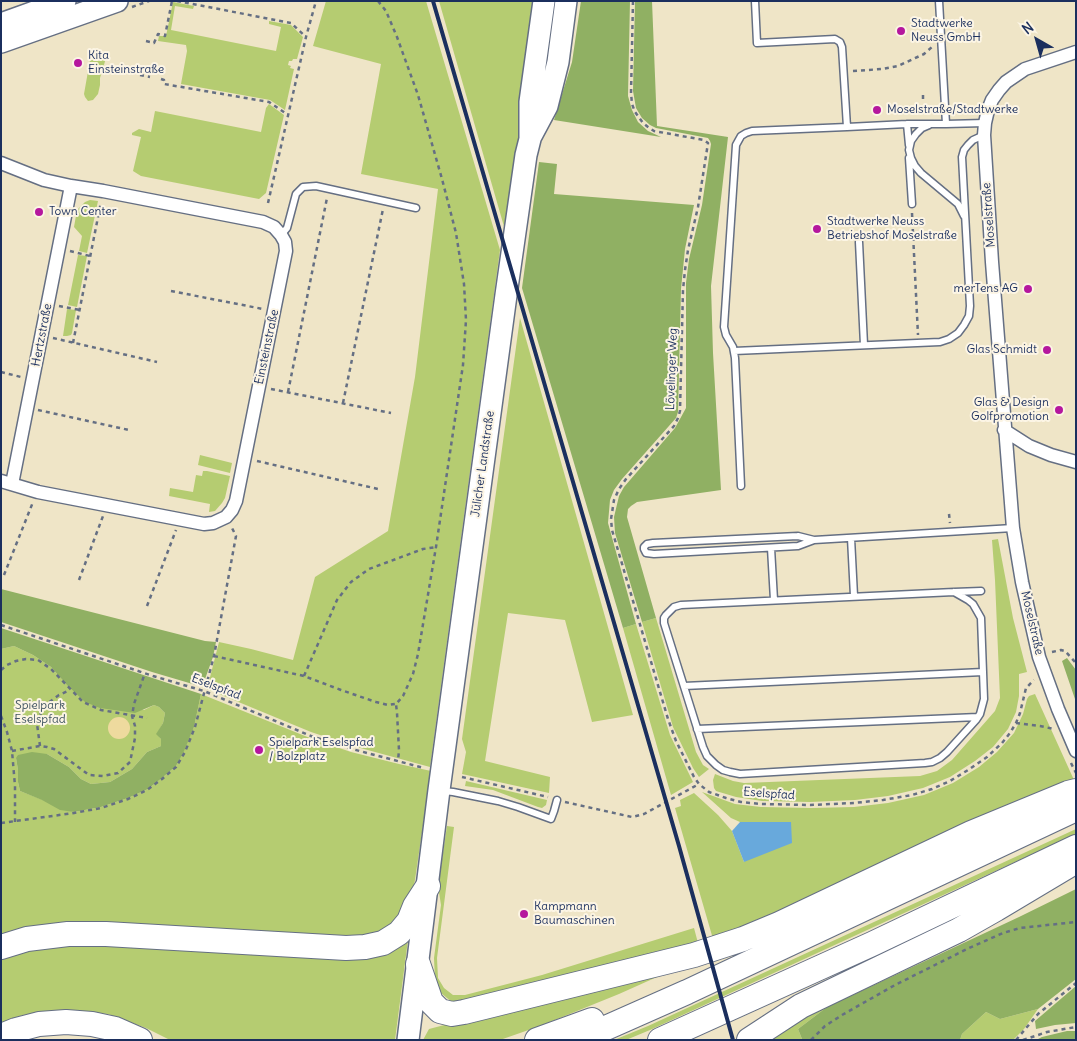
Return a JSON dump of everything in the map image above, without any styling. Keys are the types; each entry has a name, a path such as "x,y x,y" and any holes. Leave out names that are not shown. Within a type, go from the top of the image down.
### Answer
{"highway":[{"path":"418,964 431,1002 440,1012 452,1014 694,955 743,939 779,924 971,833 1068,793 1076,792"},
{"path":"575,1040 688,992 1076,809"},
{"path":"660,1040 872,944 1076,846"},
{"path":"749,1040 801,1006 959,930 1076,862"},
{"path":"1,947 27,939 68,934 106,934 346,948 365,947 383,943 398,933 409,921 415,906 428,886"},
{"path":"537,1040 633,1002 861,898 911,886"},
{"path":"732,1040 761,1015 781,1001 872,944"},
{"path":"1,1036 39,1024 66,1022 92,1024 115,1029 140,1040"}],"main road":[{"path":"1,24 65,1"},
{"path":"1,42 117,1"},
{"name":"Jülicher Landstraße","path":"530,139 530,102 544,1"},
{"name":"Jülicher Landstraße","path":"408,1040 439,790 526,155 530,139 547,106 558,62 566,1"}],"street":[{"name":"Moselstraße","path":"1076,52 1025,69 1006,82 992,100 984,129 1004,430 1013,528 1022,582 1039,657 1076,751"},
{"path":"1,163 44,180 263,222 274,228 281,235"},
{"name":"Hertzstraße","path":"7,482 71,186"},
{"name":"Einsteinstraße","path":"7,482 38,492 204,524 213,523 226,517 236,501 286,251 285,242 281,235"},
{"path":"1004,430 1029,446 1076,462"}],"lane":[{"path":"755,1 757,43 835,39 840,42 844,71 847,127"},
{"path":"938,1 946,124"},
{"path":"741,486 734,351 724,327 736,145 741,136 746,132 752,131 907,124 946,124 984,129"},
{"path":"907,124 912,204"},
{"path":"932,124 922,128 911,141 909,150 911,158 921,173 958,204 966,222"},
{"path":"734,351 940,342 958,333 969,316 970,298 962,157 964,150 984,129"},
{"path":"281,235 287,228 296,194 303,187 316,186 416,208"},
{"path":"859,242 864,345"},
{"path":"814,540 798,546 771,548 654,554 646,553 644,549 647,544 653,543 798,536 814,540 1013,528"},
{"path":"852,538 854,596"},
{"path":"771,548 774,600"},
{"path":"954,592 973,604 981,618 984,699 974,724 940,758 929,763 740,774 723,770 705,752 664,623 667,613 674,607 681,605 981,590"},
{"path":"684,686 983,672"},
{"path":"697,729 978,717"},
{"path":"439,790 498,801 551,820 557,800"}],"path":[{"path":"146,41 154,43 158,34 164,36 172,1"},
{"path":"177,1 291,23 306,37"},
{"path":"268,203 307,32 316,1"},
{"path":"214,656 304,676 388,705 396,704 403,696 413,674 436,547 463,365 466,320 464,284 456,233 442,179 418,95 386,11 378,1"},
{"name":"Lövelinger Weg","path":"633,1 631,93 635,112 643,123 654,131 704,140 708,143 708,146 685,270 680,412 674,426 618,489 611,510 611,519 612,530 668,719 685,761 699,784"},
{"path":"844,71 882,69 898,66 924,54 942,40"},
{"path":"140,75 150,77"},
{"path":"161,79 164,80 164,84 269,102 288,115"},
{"path":"923,96 923,101"},
{"path":"288,392 328,189"},
{"path":"73,343 101,200"},
{"path":"343,404 385,201"},
{"path":"912,204 918,343"},
{"path":"68,251 90,256"},
{"name":"Einsteinstraße","path":"172,291 265,309"},
{"path":"58,306 80,310"},
{"name":"Hertzstraße","path":"51,338 157,362"},
{"path":"1,372 25,378"},
{"name":"Einsteinstraße","path":"267,388 391,414"},
{"path":"37,410 129,430"},
{"path":"253,461 378,489"},
{"path":"4,575 34,500"},
{"path":"79,580 104,514"},
{"path":"1,823 101,808 148,790 176,767 194,727 214,656 236,536 230,525"},
{"path":"147,606 177,528"},
{"path":"304,676 337,600 351,582 369,570 423,549 436,547"},
{"name":"Eselspfad","path":"1,624 204,691 311,736 424,768"},
{"path":"1052,652 1065,651 1076,663"},
{"path":"1,670 16,661 26,659 38,660 51,669 82,702 101,710 147,718"},
{"path":"12,751 40,746 54,749 88,775 103,776 118,773 130,762 135,738 135,726 132,716 134,704 145,673"},
{"name":"Eselspfad","path":"699,784 709,792 726,798 740,802 761,804 810,805 854,803 883,800 932,789 968,770 987,757 1002,743 1016,723 1026,688 1034,680"},
{"path":"40,746 37,724 42,710 59,695 70,690"},
{"path":"396,704 398,761"},
{"path":"1,716 12,751 15,786 15,822"},
{"path":"1016,723 1056,730"},
{"path":"462,777 632,817 644,814 699,784"},
{"path":"811,1040 842,1015 976,945 1020,928 1076,922"},
{"path":"1016,1040 1038,1014 1076,983"},
{"path":"1023,1040 1047,1032 1076,1027"}],"green space":[{"path":"326,1 426,1 500,250 430,767 353,746 311,732 207,689 219,642 293,660 315,577 388,531 415,377 438,189 361,174 381,64 313,46"},
{"path":"439,1 535,1 505,230"},
{"path":"581,1 630,1 628,96 638,122 648,131 661,137 554,120 572,62"},
{"path":"635,1 652,1 657,126 728,137 711,286 721,490 637,502 628,509 627,517 656,618 642,622 615,533 614,517 619,496 624,487 675,428 686,408 686,283 689,259 702,205 711,144 708,138 656,128 642,118 636,108 633,91"},
{"path":"173,2 194,6 193,9 175,6 171,30 276,51 281,27 269,24 269,21 291,25 303,37 297,59 289,61 288,65 294,69 285,110 270,100 181,84 187,51 186,45 158,41 159,36 166,36"},
{"path":"98,53 106,58 100,78 98,94 93,100 88,101 84,94 90,60"},
{"path":"269,104 284,115 266,193 259,199 141,176 133,171 141,137 132,135 132,133 139,129 151,132 155,111 261,132 266,108"},
{"path":"539,162 557,164 554,194 694,205 685,249 681,289 678,412 676,418 622,479 610,500 608,523 636,624 623,628 522,288"},
{"path":"90,200 98,201 87,253 79,251 82,236 74,227 77,210"},
{"path":"78,255 87,256 77,307 68,305"},
{"path":"67,309 76,310 71,335 63,336"},
{"path":"520,318 633,715 592,722 565,620 508,613 485,761 550,777 549,793 462,774 466,752 462,739"},
{"path":"200,455 232,463 230,473 198,465"},
{"path":"203,471 230,476 225,498 215,511 209,512 210,504 169,496 170,488 193,492 196,475 202,476"},
{"path":"998,539 1013,618 1027,672 1019,674 1019,696 1016,712 1008,729 993,747 950,777 923,788 888,796 810,802 762,801 736,797 716,791 713,780 715,774 744,783 920,776 937,771 952,760 995,711 1000,698 992,540"},
{"path":"1,589 205,641 216,642 205,679 196,685 1,622"},
{"path":"656,618 696,752 703,765 709,769 699,777 673,727 642,622"},
{"path":"636,624 670,735 693,782 671,795 623,628"},
{"path":"1,628 201,694 194,727 176,766 148,789 101,807 74,812 60,810 20,791 16,758 18,755 32,752 47,754 69,767 81,779 91,784 110,782 132,769 147,752 161,746 161,739 156,734 163,723 165,713 154,705 135,713 100,708 85,702 51,667 33,655 14,646 1,649"},
{"name":"Spielpark Eselspfad","path":"14,646 33,655 51,667 66,684 144,710 154,705 165,713 163,723 157,734 161,739 161,746 147,752 132,769 110,782 91,784 81,779 69,767 47,754 16,758 20,791 74,812 101,807 148,789 176,766 194,727 201,694 310,738 351,752 431,771 412,900 392,929 358,937 89,922 56,923 26,927 1,934 1,649"},
{"path":"1067,658 1076,670 1076,702 1062,661"},
{"path":"1035,694 1074,780 748,927 713,939 675,808 681,806 680,800 694,793 718,815 732,831 744,862 791,823 740,822 731,818 702,792 735,804 761,807 811,808 854,807 888,803 924,795 953,783 979,767 997,752 1014,733 1023,714 1027,699"},
{"path":"466,781 547,800 546,805 542,808 493,790 465,786"},
{"path":"447,826 454,827 437,958 438,978 444,988 453,995 465,995 542,975 694,928 698,943 453,1003 441,993 435,980 434,958 441,905 438,886"},
{"path":"1076,829 1076,834 650,1030 626,1040 614,1040 648,1026"},
{"path":"1076,889 1076,979 1038,1009 1000,1019 986,1012 962,1034 960,1040 801,1040 798,1029 827,1007"},
{"path":"409,932 395,1040 170,1040 146,1028 108,1014 65,1010 23,1015 1,1023 1,953 56,941 357,956"},
{"path":"695,960 619,994 500,1040 423,1040 429,1029"},
{"path":"1076,986 1076,1023 1036,1029 1035,1021"},
{"path":"827,1007 798,1029 801,1040 767,1040 788,1024"},
{"path":"1038,1009 1024,1029 1013,1040 960,1040 962,1034 986,1012 1000,1019"},
{"path":"1067,1031 1076,1031 1076,1040 1036,1040 1042,1037"}],"sand":[{"path":"119,717 127,720 130,728 127,736 119,739 111,736 108,728 111,720"}],"water":[{"path":"740,822 791,822 792,843 744,862 732,831"}],"railway":[{"path":"433,1 679,846 733,1040"}],"place":[{"name":"Stadtwerke Neuss GmbH","path":"901,31"},
{"name":"Kita Einsteinstraße","path":"78,63"},
{"name":"Moselstraße/Stadtwerke","path":"877,110"},
{"name":"Town Center","path":"39,212"},
{"name":"Stadtwerke Neuss Betriebshof Moselstraße","path":"817,229"},
{"name":"merTens AG","path":"1028,289"},
{"name":"Glas Schmidt","path":"1047,350"},
{"name":"Glas & Design Golfpromotion","path":"1059,410"},
{"name":"Spielpark Eselspfad / Bolzplatz","path":"259,750"},
{"name":"Kampmann Baumaschinen","path":"524,914"}]}
